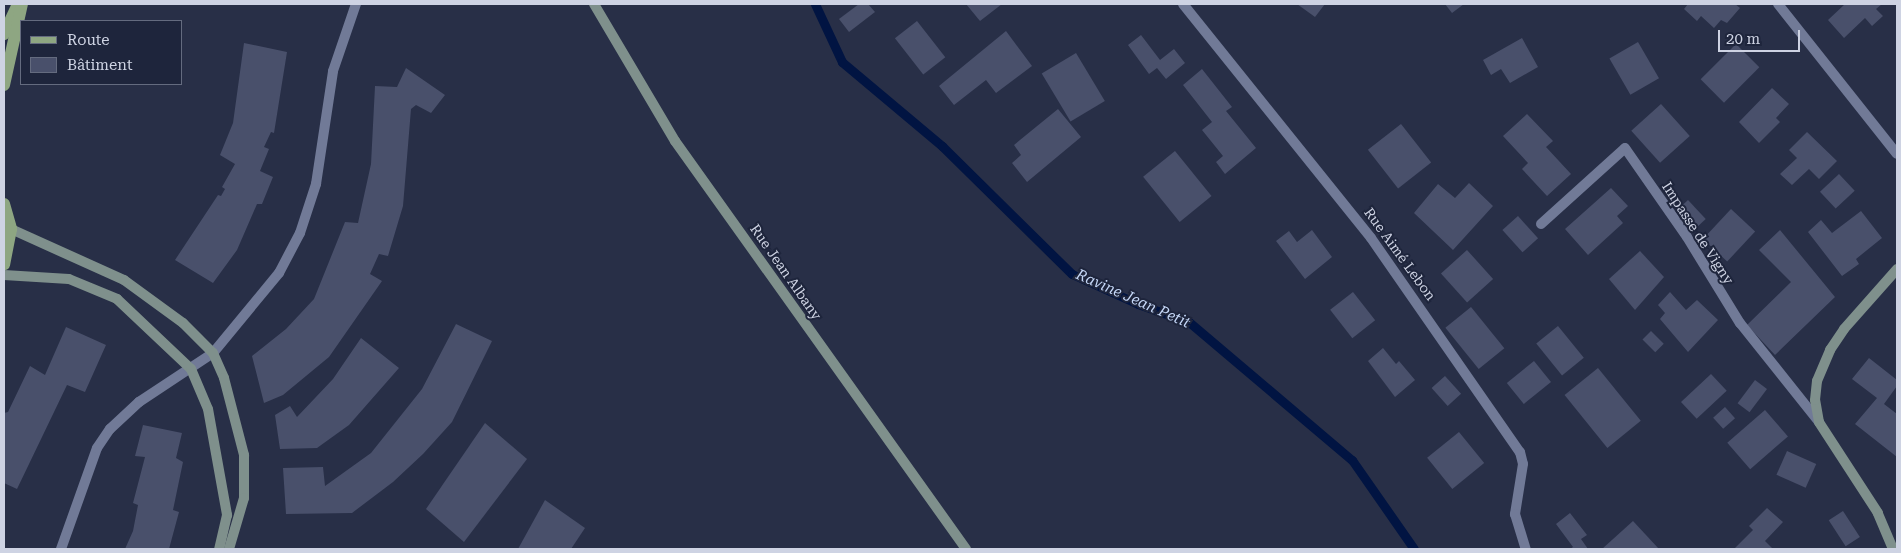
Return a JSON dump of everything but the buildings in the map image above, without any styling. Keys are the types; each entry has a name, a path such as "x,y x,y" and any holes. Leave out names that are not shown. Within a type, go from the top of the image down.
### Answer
{"main road":[{"path":"4,34 18,4"},
{"path":"4,85 22,4"},
{"path":"4,204 11,229 4,264"}],"street":[{"path":"61,549 97,448 110,429 139,402 213,353 279,273 300,233 316,184 333,71 356,4"},
{"name":"Rue Jean Albany","path":"594,4 675,141 966,549"},
{"name":"Rue Aimé Lebon","path":"1183,4 1371,238 1520,452 1523,464 1515,514 1526,549"},
{"path":"1778,4 1897,154"},
{"name":"Impasse de Vigny","path":"1541,224 1625,148 1686,237 1740,323 1819,422"},
{"path":"11,229 124,280 183,323 213,353 224,378 244,455 244,498 229,549"},
{"path":"1893,549 1878,513 1819,422 1815,400 1817,381 1830,350 1844,329 1897,269"},
{"path":"4,275 69,279 117,299 191,369 208,409 226,507 227,515 218,549"}],"waterway":[{"name":"Ravine Jean Petit","path":"815,4 842,62 942,146 1072,274 1138,304 1189,322 1352,460 1414,549"}]}
